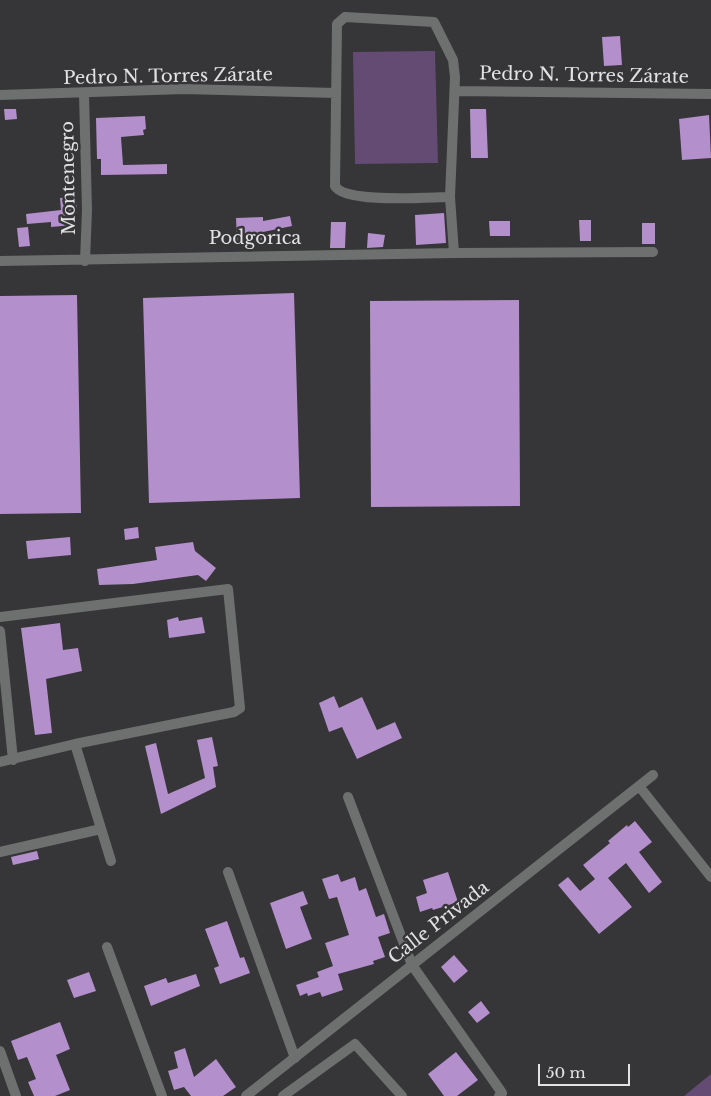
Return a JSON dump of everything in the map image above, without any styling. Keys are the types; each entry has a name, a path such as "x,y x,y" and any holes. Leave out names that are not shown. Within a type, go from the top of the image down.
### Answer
{"street":[{"path":"450,197 378,199 337,189 334,180 337,24 346,17 434,22 453,60 456,91 450,197 454,253"},
{"name":"Pedro N. Torres Zárate","path":"0,95 84,94 184,89 336,93"},
{"name":"Pedro N. Torres Zárate","path":"456,91 711,94"},
{"name":"Montenegro","path":"84,94 87,210 85,261"},
{"name":"Podgorica","path":"0,260 85,261 204,256 653,252"},
{"path":"0,617 226,588 229,590 240,708 234,712 75,744 0,762"},
{"path":"0,630 13,760"},
{"path":"75,744 111,861"},
{"name":"Calle Privada","path":"246,1096 653,775"},
{"path":"639,786 711,877"},
{"path":"348,797 412,965 502,1093 499,1096"},
{"path":"0,852 100,829"},
{"path":"228,872 295,1058"},
{"path":"107,947 162,1096"},
{"path":"283,1096 355,1044 402,1096"},
{"path":"0,1051 16,1096"}],"shaded area":[{"path":"435,51 438,163 355,164 353,52"},
{"path":"711,1074 711,1096 684,1096"}],"building":[{"path":"620,36 622,65 604,66 602,37"},
{"path":"4,109 16,109 17,119 5,120"},
{"path":"470,109 486,109 488,158 471,158"},
{"path":"709,115 711,158 682,160 679,119"},
{"path":"145,116 146,129 143,130 144,135 121,137 123,165 167,164 167,174 101,175 101,159 97,159 96,118"},
{"path":"76,196 77,213 73,213 74,225 51,227 51,222 27,224 26,214 61,210 60,198"},
{"path":"444,213 446,243 416,245 415,215"},
{"path":"290,216 292,226 263,232 263,240 237,241 236,218 263,217 263,221"},
{"path":"579,220 591,220 591,241 580,241"},
{"path":"489,221 510,221 510,236 490,236"},
{"path":"331,222 346,222 345,248 330,248"},
{"path":"642,223 655,223 655,244 642,244"},
{"path":"28,227 30,246 19,247 17,228"},
{"path":"368,233 385,235 383,247 367,248"},
{"path":"294,293 300,498 149,503 143,298"},
{"path":"77,295 81,513 0,514 0,296"},
{"path":"519,300 520,506 371,507 370,301"},
{"path":"138,527 139,538 125,540 124,529"},
{"path":"70,537 71,555 28,559 26,541"},
{"path":"193,542 195,551 216,568 206,581 198,575 133,584 99,585 97,569 157,560 155,547"},
{"path":"178,617 179,621 202,617 205,633 169,638 167,620"},
{"path":"60,623 63,650 78,648 82,671 46,679 52,733 35,735 21,628"},
{"path":"334,696 339,708 362,697 377,730 395,722 402,738 357,759 342,727 329,732 319,703"},
{"path":"212,737 218,766 213,767 216,787 161,814 145,746 156,743 168,794 205,778 197,740"},
{"path":"635,821 652,842 639,852 662,882 649,893 626,863 608,878 632,907 599,934 558,885 568,877 580,891 595,879 583,865 610,843 608,841 627,825 628,827"},
{"path":"37,851 39,859 13,865 11,857"},
{"path":"448,872 458,902 420,912 416,897 427,893 423,880"},
{"path":"338,874 341,882 355,877 359,891 366,888 376,917 384,914 390,933 378,937 385,957 373,961 374,964 338,974 343,990 322,997 320,992 308,996 307,993 300,996 296,985 319,977 317,972 333,966 325,943 349,935 337,897 329,899 322,879"},
{"path":"303,891 308,904 300,907 312,939 286,949 270,903"},
{"path":"227,921 240,958 244,957 250,973 220,984 214,968 219,966 205,929"},
{"path":"454,955 468,971 454,983 441,967"},
{"path":"89,972 96,991 74,998 67,980"},
{"path":"196,974 200,986 151,1006 144,986 166,978 168,983"},
{"path":"481,1001 490,1013 477,1023 468,1012"},
{"path":"60,1022 70,1049 56,1055 70,1090 55,1096 34,1096 28,1082 36,1079 27,1057 18,1060 11,1041"},
{"path":"185,1048 194,1077 216,1059 236,1087 223,1096 191,1096 184,1087 174,1090 168,1071 178,1068 174,1052"},
{"path":"456,1052 478,1080 457,1096 444,1096 428,1074"}]}
